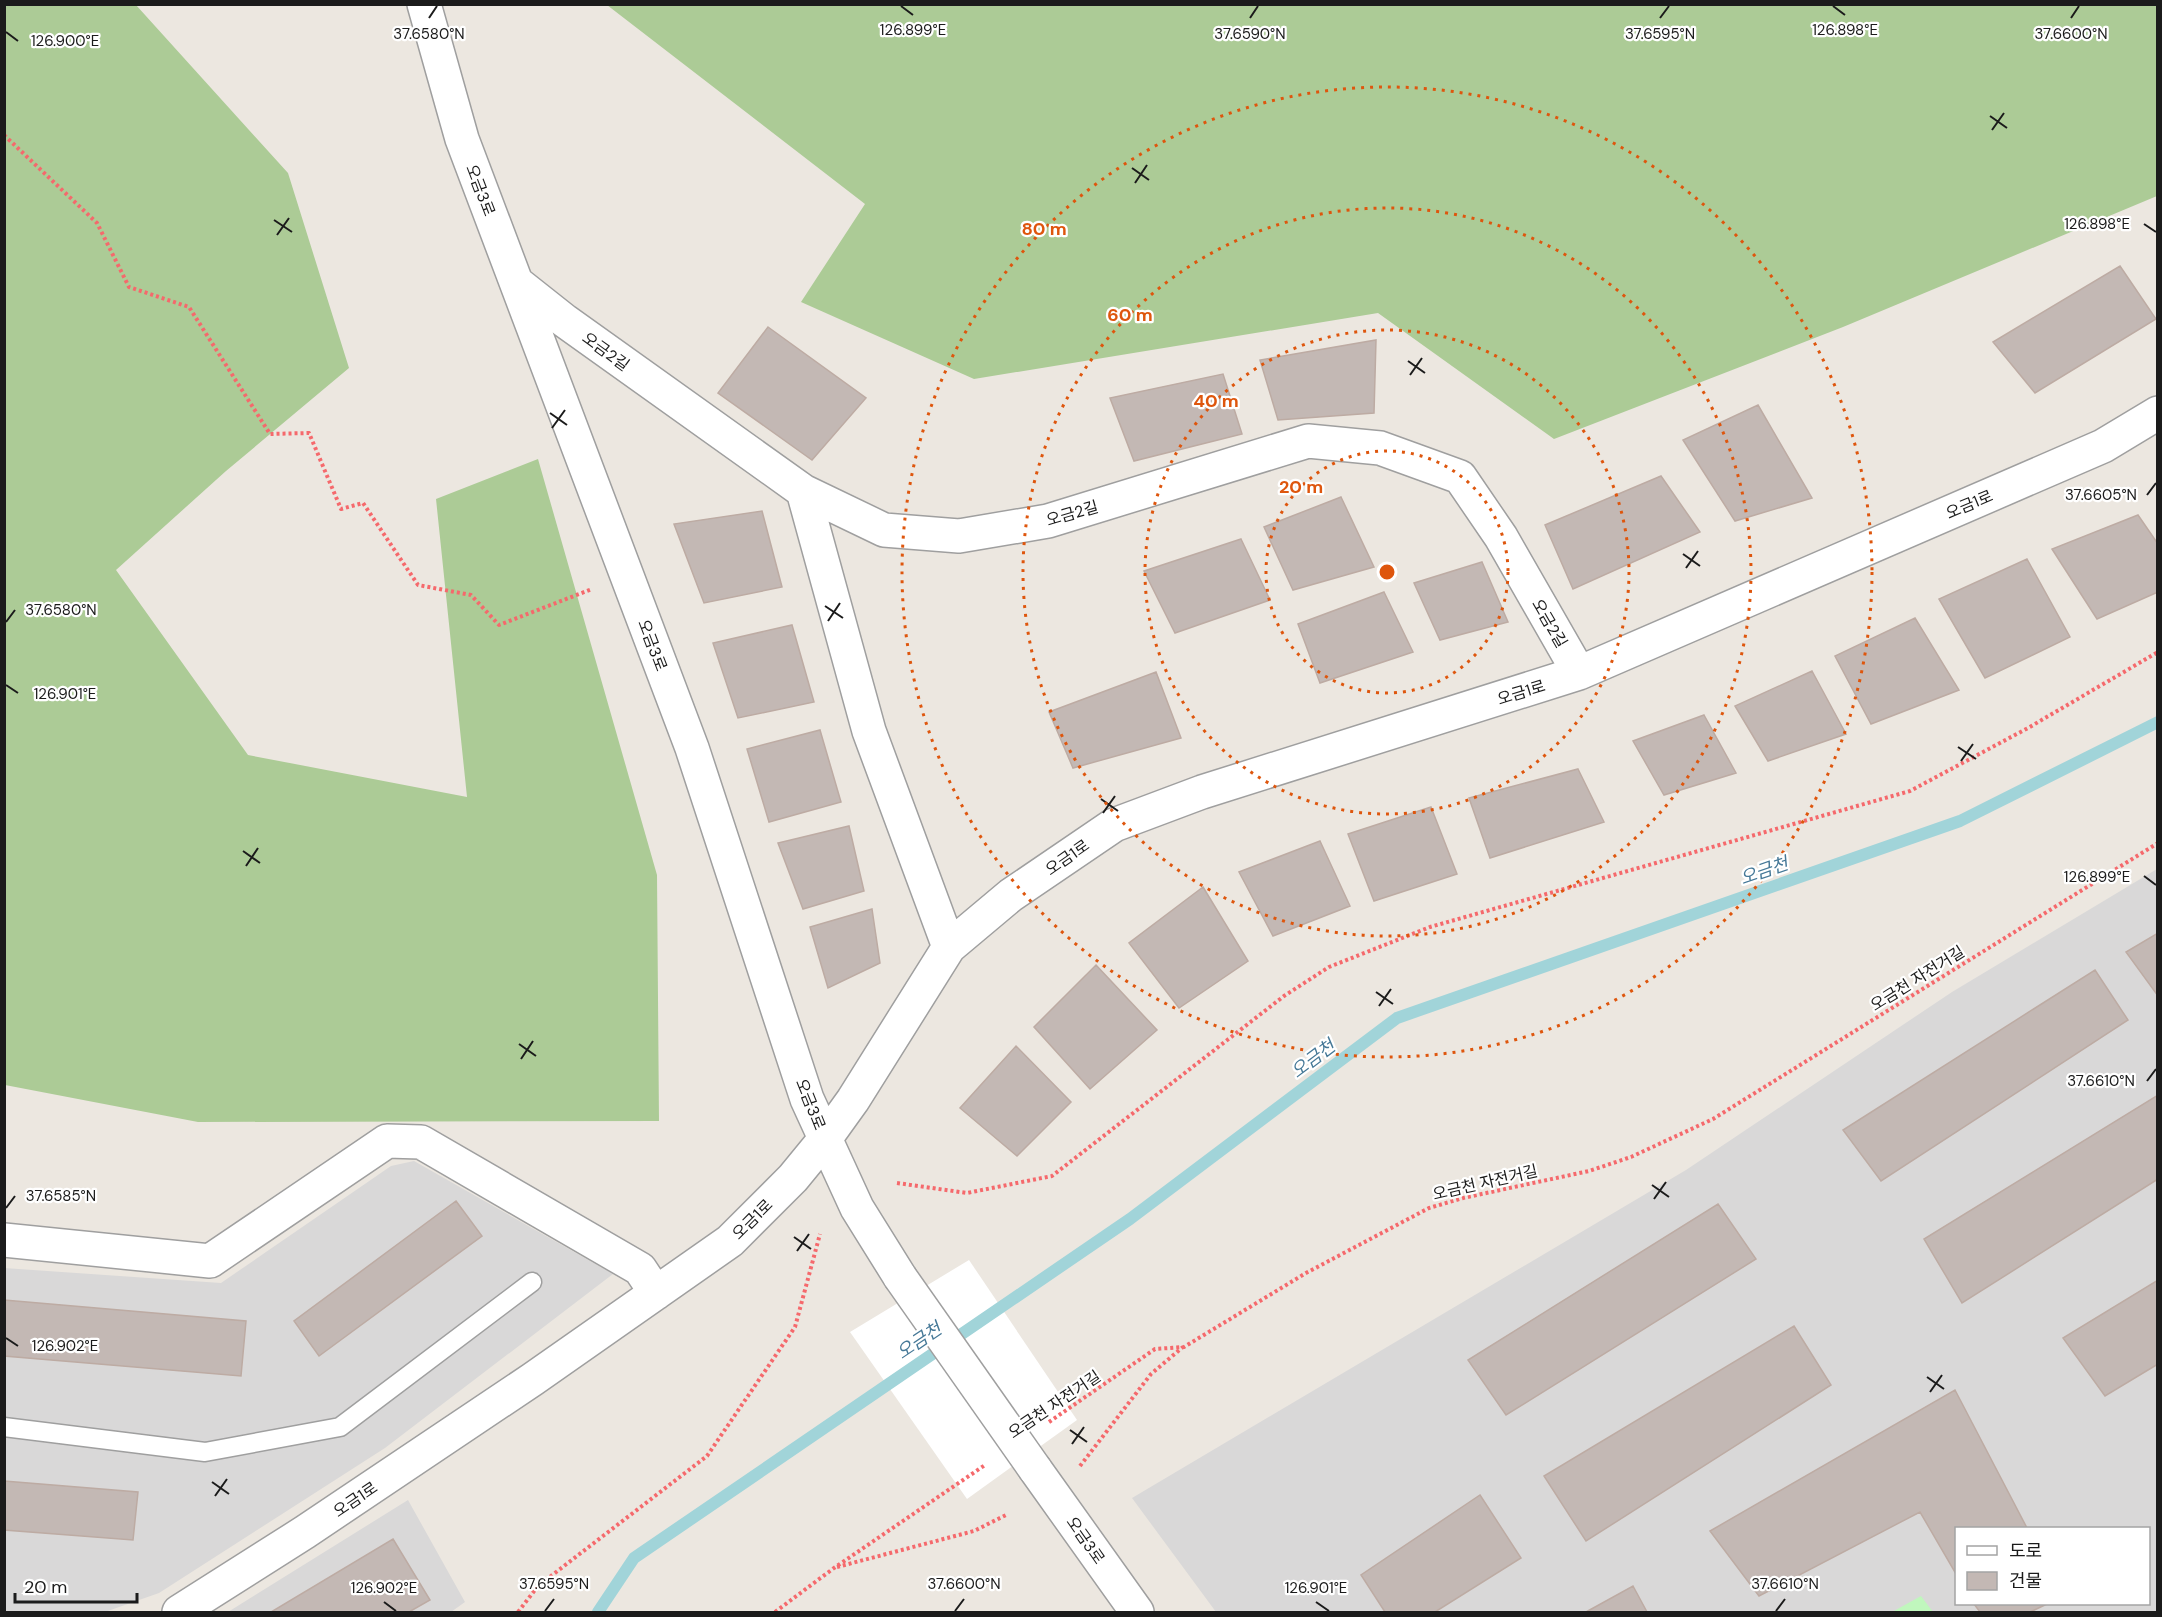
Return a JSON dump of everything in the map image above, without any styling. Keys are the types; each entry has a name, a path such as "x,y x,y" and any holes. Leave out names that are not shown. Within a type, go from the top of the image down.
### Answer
{"street":[{"name":"오금3로","path":"424,4 462,139 692,748 807,1099 858,1208 900,1277 1137,1612"},
{"name":"오금2길","path":"516,283 565,321 803,491 884,530 958,536 1048,521 1308,441 1380,448 1460,477 1502,537 1579,674"},
{"name":"오금1로","path":"179,1612 305,1532 533,1379 730,1241 793,1178 825,1139 853,1100 948,947 1011,896 1114,825 1202,792 1579,674 2103,446 2157,413"},
{"path":"803,491 869,731 948,947"},
{"path":"4,1240 210,1261 387,1141 421,1142 640,1269 656,1293"}],"lane":[{"path":"4,1427 205,1452 340,1427 532,1282"}],"path":[{"path":"4,135 97,223 129,287 189,307 270,434 309,434 341,509 363,503 418,585 471,595 499,625 597,587"},
{"path":"897,1183 967,1192 1052,1176 1284,996 1329,967 1430,927 1910,791 2028,728 2157,652"},
{"name":"오금천 자전거길","path":"1048,1422 1155,1349 1184,1347 1306,1273 1429,1208 1463,1198 1590,1171 1631,1157 1713,1119 2157,843"},
{"path":"518,1612 537,1586 707,1456 795,1327 820,1234"},
{"path":"1080,1466 1151,1374 1184,1347"},
{"path":"775,1612 834,1568 990,1462"},
{"path":"834,1568 974,1531 1008,1514"}],"shaded area":[{"path":"2157,869 2157,1612 1216,1612 1132,1498 1686,1170 1952,992"},
{"path":"414,1161 613,1274 385,1448 159,1593 105,1612 5,1612 4,1268 221,1283 391,1166"},
{"path":"408,1500 465,1602 451,1612 228,1612"}],"green space":[{"path":"4,5 136,5 288,173 349,368 226,471 116,570 248,755 467,797 436,499 538,459 657,875 659,1121 198,1122 5,1085"},
{"path":"607,5 2157,5 2157,196 1843,327 1554,439 1378,313 974,379 801,302 865,204"},
{"path":"1921,1596 1933,1612 1892,1612"}],"pier":[{"path":"969,1260 1077,1420 967,1499 850,1332"}],"building":[{"path":"2120,266 2156,319 2035,393 1993,342"},
{"path":"768,327 866,398 812,460 718,393"},
{"path":"1376,340 1374,413 1278,420 1260,360"},
{"path":"1223,374 1242,434 1134,461 1110,398"},
{"path":"1758,405 1812,498 1735,521 1683,440"},
{"path":"1661,476 1700,532 1573,589 1545,525"},
{"path":"1341,497 1374,567 1293,590 1264,527"},
{"path":"762,511 782,587 704,603 674,524"},
{"path":"2138,515 2158,544 2158,592 2097,619 2052,549"},
{"path":"1241,539 1270,600 1175,633 1144,571"},
{"path":"2027,559 2070,637 1985,678 1939,599"},
{"path":"1482,562 1508,622 1440,640 1414,583"},
{"path":"1384,592 1413,652 1320,683 1298,624"},
{"path":"1915,618 1959,690 1871,724 1835,656"},
{"path":"792,625 814,702 738,718 713,643"},
{"path":"1812,671 1846,734 1768,761 1735,706"},
{"path":"1156,672 1181,738 1073,768 1049,712"},
{"path":"1704,715 1736,773 1664,795 1633,741"},
{"path":"820,730 841,802 769,822 747,749"},
{"path":"1578,769 1604,822 1490,858 1469,798"},
{"path":"1431,807 1457,874 1374,901 1348,834"},
{"path":"849,826 864,891 803,909 778,843"},
{"path":"1320,841 1350,906 1273,936 1239,872"},
{"path":"1203,887 1248,961 1179,1008 1129,943"},
{"path":"872,909 880,963 828,988 810,927"},
{"path":"2158,933 2158,996 2126,952"},
{"path":"1096,965 1157,1030 1090,1089 1034,1027"},
{"path":"2095,970 2128,1020 1881,1181 1843,1130"},
{"path":"1016,1046 1071,1102 1017,1156 960,1108"},
{"path":"2158,1095 2158,1179 1962,1303 1924,1239"},
{"path":"456,1201 482,1236 319,1356 294,1321"},
{"path":"1718,1204 1756,1259 1506,1415 1468,1360"},
{"path":"2158,1280 2158,1364 2105,1396 2063,1338"},
{"path":"4,1300 246,1321 241,1376 4,1356"},
{"path":"1794,1326 1831,1385 1586,1541 1544,1476"},
{"path":"1955,1390 2026,1527 1955,1527 1955,1572 1920,1512 1759,1596 1710,1531"},
{"path":"4,1481 138,1492 133,1540 4,1530"},
{"path":"1480,1495 1521,1558 1435,1612 1385,1612 1361,1575"},
{"path":"393,1539 430,1600 409,1612 271,1612"},
{"path":"1633,1586 1647,1612 1586,1612"},
{"path":"1975,1605 2045,1605 2030,1612 1980,1612"}],"waterway":[{"name":"오금천","path":"598,1612 634,1558 1130,1219 1397,1018 1960,821 2158,722"}]}
